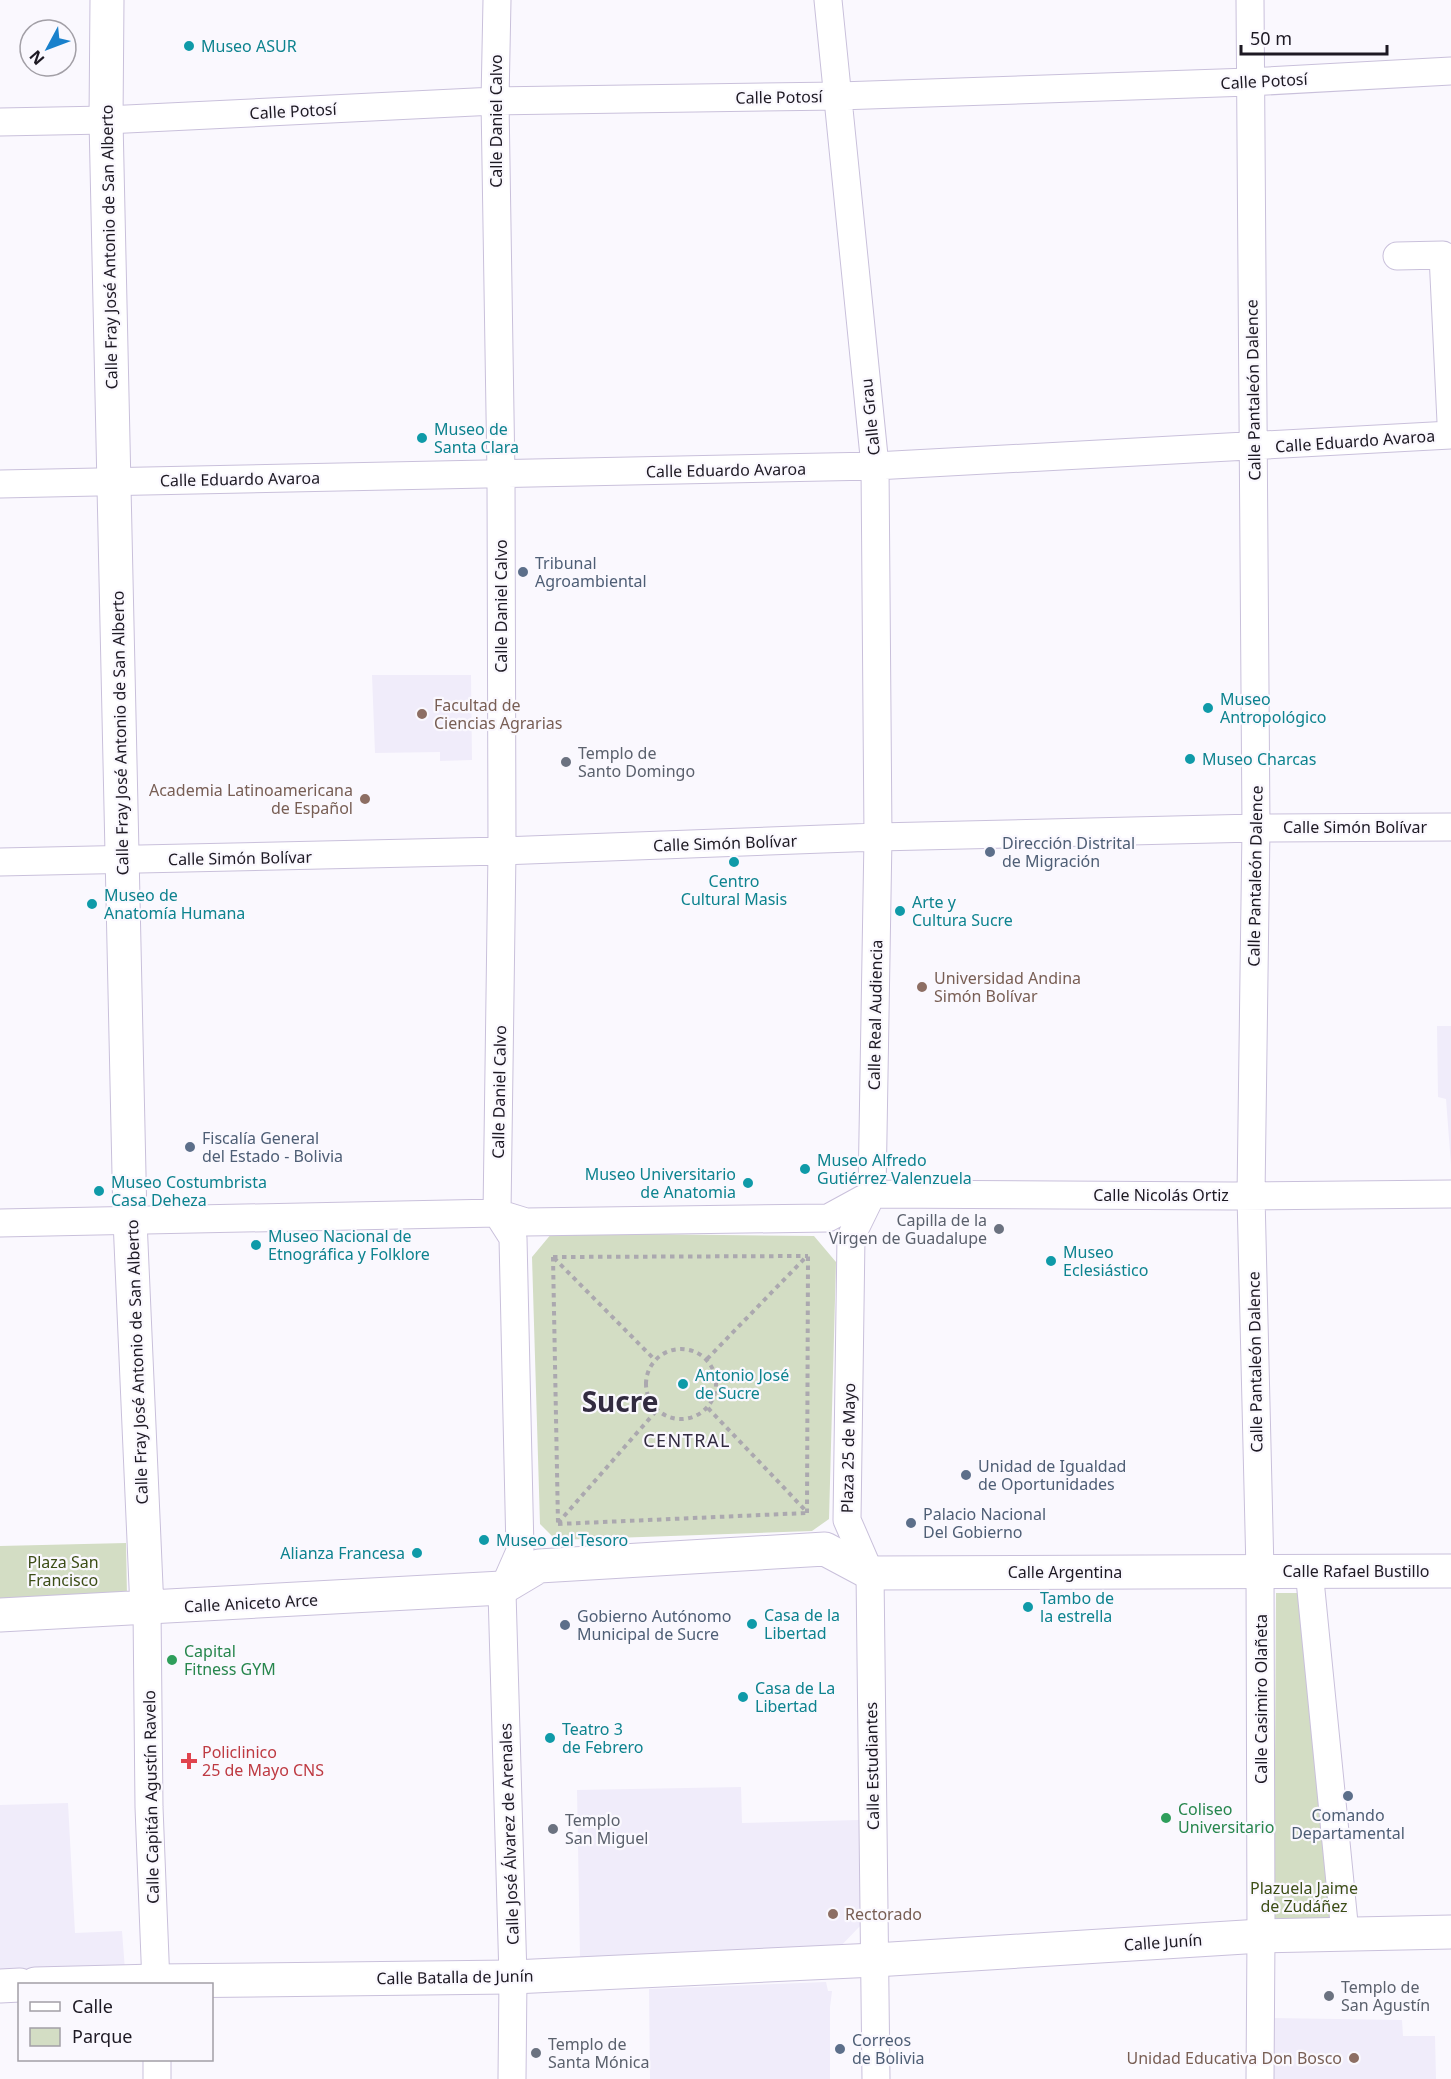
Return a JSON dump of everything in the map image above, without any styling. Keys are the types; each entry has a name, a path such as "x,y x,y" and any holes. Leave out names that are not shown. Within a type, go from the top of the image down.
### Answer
{"main road":[{"name":"Calle Fray José Antonio de San Alberto","path":"107,0 106,120 130,1220 147,1609"},
{"path":"502,1588 539,1566 825,1549 870,1573"},
{"name":"Calle Argentina","path":"870,1573 1260,1571"},
{"name":"Calle Rafael Bustillo","path":"1260,1571 1451,1571"},
{"name":"Calle Aniceto Arce","path":"0,1615 147,1609 502,1588"},
{"name":"Calle Junín","path":"875,1960 1261,1935 1451,1932"},
{"name":"Calle Batalla de Junín","path":"156,1983 513,1977 875,1960"},
{"path":"0,1986 18,1985"}],"street":[{"name":"Calle Daniel Calvo","path":"497,0 495,100 501,475 502,851 497,1213"},
{"name":"Calle Grau","path":"828,0 875,466 878,837"},
{"name":"Calle Pantaleón Dalence","path":"1250,0 1256,828 1251,1196 1260,1571"},
{"name":"Calle Potosí","path":"0,122 106,120 495,100 839,96 1249,82 1451,71"},
{"path":"1397,255 1443,255 1451,422"},
{"name":"Calle Eduardo Avaroa","path":"0,484 875,466 1451,435"},
{"name":"Calle Simón Bolívar","path":"0,862 502,851 878,837 1256,828 1451,827"},
{"name":"Calle Real Audiencia","path":"872,1194 878,837"},
{"path":"0,1223 497,1213 526,1222 828,1218 872,1194"},
{"name":"Calle Nicolás Ortiz","path":"872,1194 1251,1196 1451,1194"},
{"name":"Plaza 25 de Mayo","path":"870,1573 847,1520 851,1237 872,1194"},
{"path":"497,1213 513,1239 520,1551 502,1588"},
{"path":"1309,1570 1345,1933"},
{"name":"Calle Casimiro Olañeta","path":"1260,1571 1260,2079"},
{"name":"Calle Estudiantes","path":"870,1573 876,2079"},
{"name":"Calle José Álvarez de Arenales","path":"502,1588 513,1977 512,2079"},
{"name":"Calle Capitán Agustín Ravelo","path":"147,1609 149,1807 156,1983"},
{"path":"157,2061 157,2079"}],"path":[{"path":"554,1257 808,1256"},
{"path":"706,1359 808,1256"},
{"path":"807,1512 808,1256"},
{"path":"554,1257 655,1360"},
{"path":"554,1257 558,1524"},
{"path":"675,1349 697,1352 706,1359 717,1378 714,1400 708,1408 699,1415 677,1420 657,1410 650,1402 646,1391 649,1369 655,1360 675,1349"},
{"path":"708,1408 807,1512"},
{"path":"558,1524 657,1410"},
{"path":"558,1524 807,1512"}],"shaded area":[{"name":"Facultad de Ciencias Agrarias","path":"372,675 471,675 472,760 440,761 440,752 375,753"},
{"path":"1437,1026 1451,1026 1451,1165 1446,1099 1438,1097"},
{"path":"741,1787 742,1823 859,1820 862,1924 835,1952 580,1959 577,1790"},
{"path":"68,1803 75,1933 122,1931 125,1970 0,1973 0,1805"},
{"path":"826,1982 828,1991 832,1991 830,2079 650,2079 649,1989"},
{"name":"Unidad Educativa Don Bosco","path":"1272,2018 1402,2020 1403,2036 1435,2036 1436,2079 1272,2079"}],"green space":[{"path":"552,1233 814,1236 836,1262 829,1519 812,1531 556,1540 540,1524 532,1257"},
{"name":"Plaza San Francisco","path":"126,1543 127,1596 0,1599 0,1546"},
{"name":"Plazuela Jaime de Zudáñez","path":"1276,1593 1302,1593 1336,1920 1274,1926"}],"place":[{"name":"Museo ASUR","path":"189,46"},
{"name":"Museo de Santa Clara","path":"422,438"},
{"name":"Tribunal Agroambiental","path":"523,572"},
{"name":"Museo Antropológico","path":"1208,708"},
{"name":"Facultad de Ciencias Agrarias","path":"422,714"},
{"name":"Museo Charcas","path":"1190,759"},
{"name":"Templo de Santo Domingo","path":"566,762"},
{"name":"Academia Latinoamericana de Español","path":"365,799"},
{"name":"Dirección Distrital de Migración","path":"990,852"},
{"name":"Centro Cultural Masis","path":"734,862"},
{"name":"Museo de Anatomía Humana","path":"92,904"},
{"name":"Arte y Cultura Sucre","path":"900,911"},
{"name":"Universidad Andina Simón Bolívar","path":"922,987"},
{"name":"Fiscalía General del Estado - Bolivia","path":"190,1147"},
{"name":"Museo Alfredo Gutiérrez Valenzuela","path":"805,1169"},
{"name":"Museo Universitario de Anatomia","path":"748,1183"},
{"name":"Museo Costumbrista Casa Deheza","path":"99,1191"},
{"name":"Capilla de la Virgen de Guadalupe","path":"999,1229"},
{"name":"Museo Nacional de Etnográfica y Folklore","path":"256,1245"},
{"name":"Museo Eclesiástico","path":"1051,1261"},
{"name":"Antonio José de Sucre","path":"683,1384"},
{"name":"Unidad de Igualdad de Oportunidades","path":"966,1475"},
{"name":"Palacio Nacional Del Gobierno","path":"911,1523"},
{"name":"Museo del Tesoro","path":"484,1540"},
{"name":"Alianza Francesa","path":"417,1553"},
{"name":"Tambo de la estrella","path":"1028,1607"},
{"name":"Casa de la Libertad","path":"752,1624"},
{"name":"Gobierno Autónomo Municipal de Sucre","path":"565,1625"},
{"name":"Capital Fitness GYM","path":"172,1660"},
{"name":"Casa de La Libertad","path":"743,1697"},
{"name":"Teatro 3 de Febrero","path":"550,1738"},
{"name":"Policlinico 25 de Mayo CNS","path":"189,1761"},
{"name":"Comando Departamental","path":"1348,1796"},
{"name":"Coliseo Universitario","path":"1166,1818"},
{"name":"Templo San Miguel","path":"553,1829"},
{"name":"Rectorado","path":"833,1914"},
{"name":"Templo de San Agustín","path":"1329,1996"},
{"name":"Correos de Bolivia","path":"840,2049"},
{"name":"Templo de Santa Mónica","path":"536,2053"},
{"name":"Unidad Educativa Don Bosco","path":"1354,2058"}],"district":[{"name":"Sucre","path":"620,1401"},
{"name":"CENTRAL","path":"687,1440"}]}
